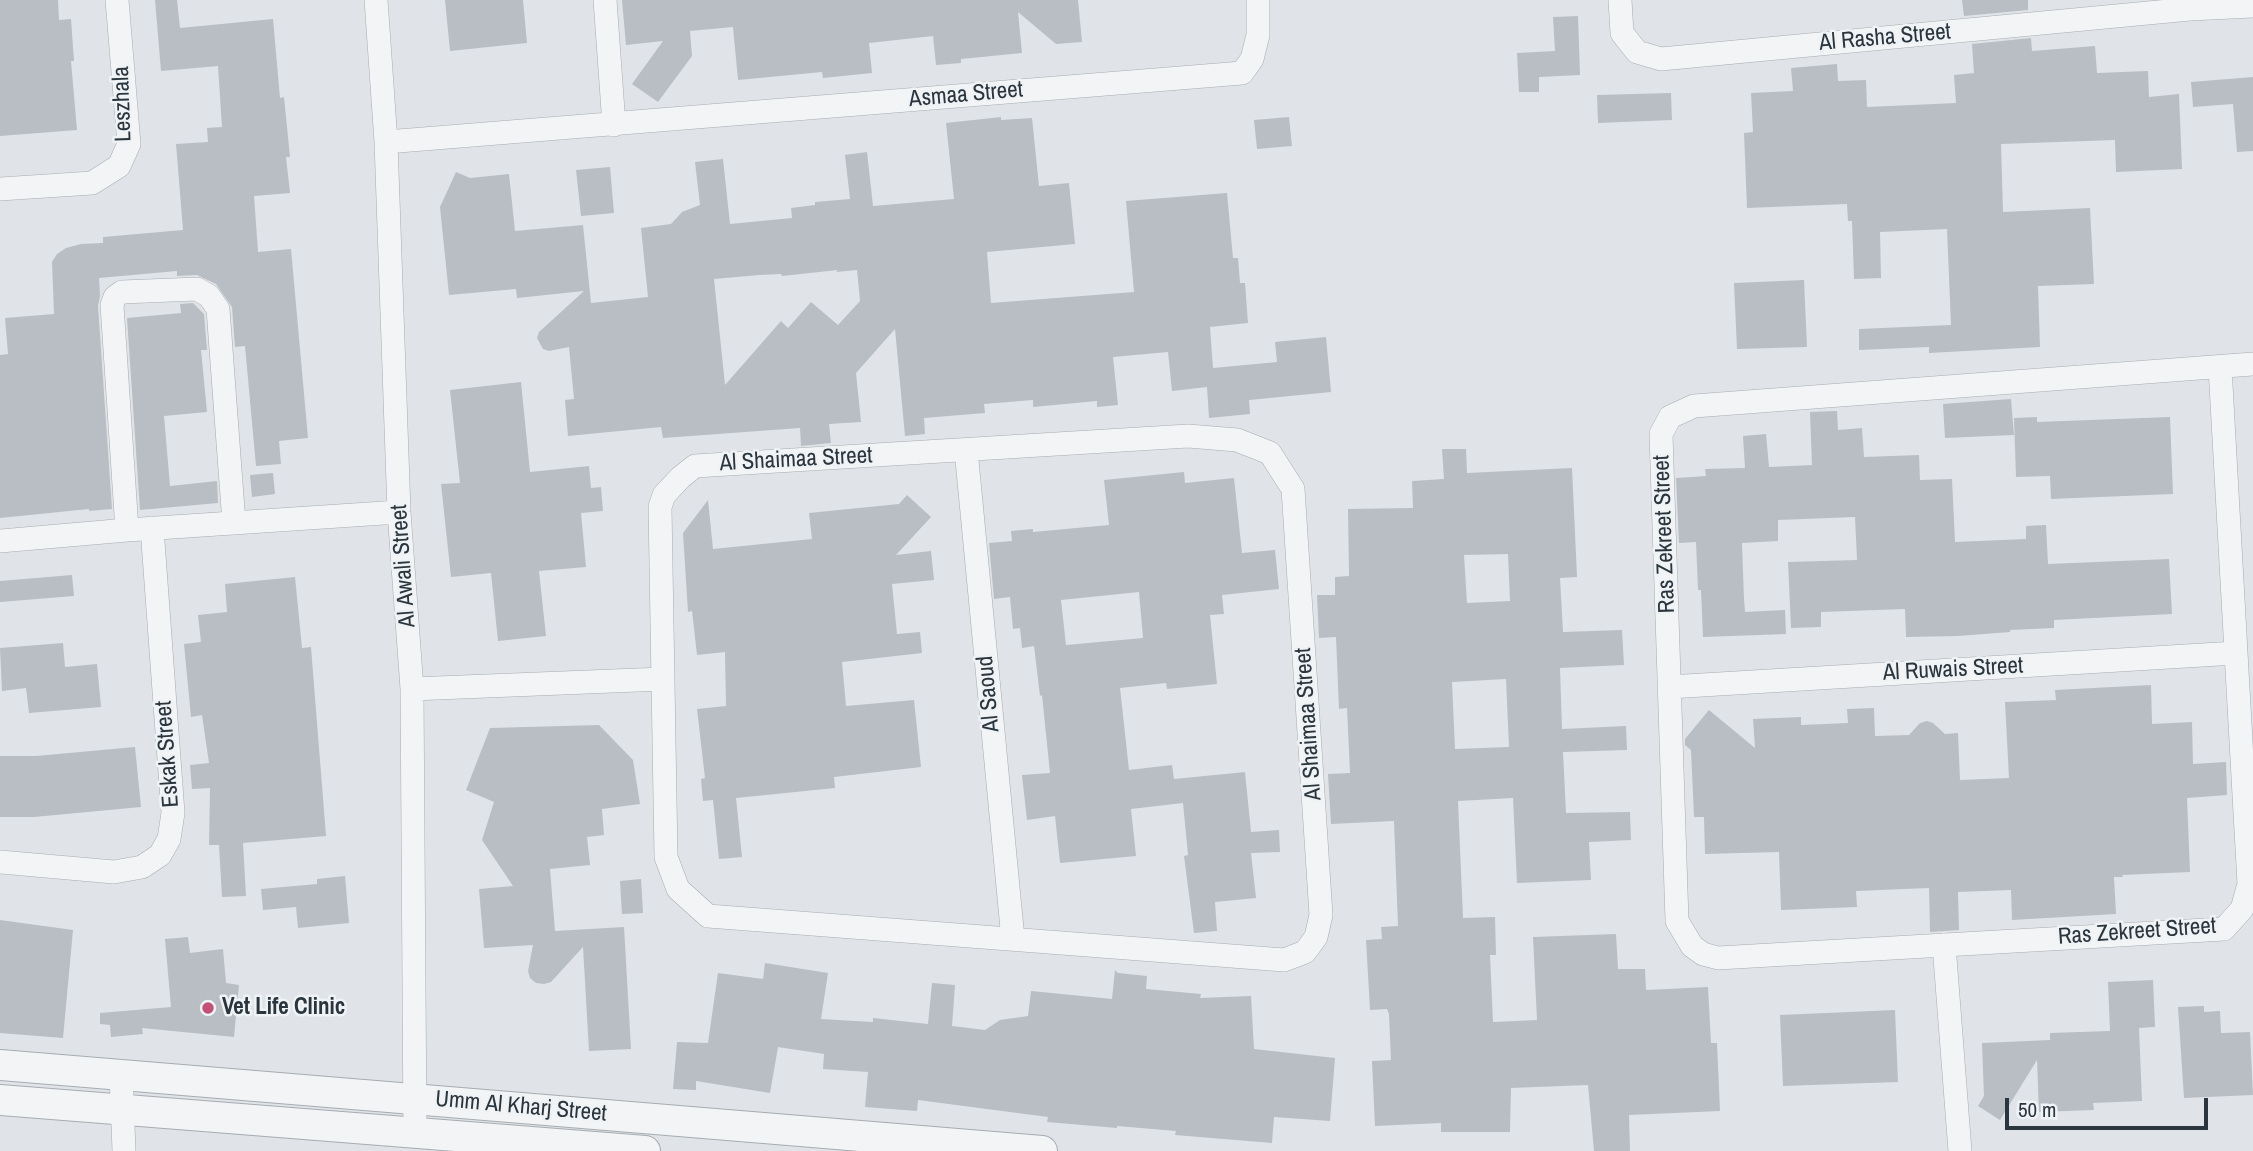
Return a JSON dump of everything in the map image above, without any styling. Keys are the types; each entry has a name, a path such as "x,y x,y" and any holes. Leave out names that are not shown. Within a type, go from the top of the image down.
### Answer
{"street":[{"name":"Leszhala","path":"0,189 92,183 120,166 129,144 117,0"},
{"name":"Al Awali Street","path":"376,0 386,142 399,512 412,688 415,1133"},
{"path":"605,0 614,125"},
{"name":"Asmaa Street","path":"386,142 1242,72 1252,59 1258,35 1258,0"},
{"name":"Al Rasha Street","path":"1620,0 1622,33 1637,52 1661,59 2190,4 2253,5"},
{"path":"127,530 112,305 115,297 122,292 197,289 209,296 218,309 234,523"},
{"name":"Ras Zekreet Street","path":"2220,367 2249,884 2242,909 2224,929 1718,958 1703,954 1692,946 1677,921 1661,434 1670,417 1694,406 2253,364"},
{"name":"Al Shaimaa Street","path":"1188,436 1237,440 1270,453 1293,489 1321,915 1316,937 1305,952 1284,960 708,915 678,889 666,857 660,507 664,495 695,466 966,450 1188,436"},
{"name":"Al Saoud","path":"966,450 1013,939"},
{"path":"0,541 399,512"},
{"name":"Eskak Street","path":"0,862 114,872 142,867 160,855 169,839 173,813 152,528"},
{"name":"Al Ruwais Street","path":"1669,687 2236,653"},
{"path":"412,688 663,680"},
{"path":"1944,945 1960,1151"},
{"name":"Umm Al Kharj Street","path":"0,1065 1042,1151"},
{"path":"121,1073 124,1151"},
{"name":"Umm Al Kharj Street","path":"0,1100 645,1151"}],"building":[{"path":"0,0 58,0 59,20 71,19 74,61 71,61 77,130 0,136"},
{"path":"155,0 177,0 180,28 273,19 280,98 284,97 290,157 286,157 290,193 254,196 258,252 291,249 308,438 279,441 281,464 256,466 245,346 235,347 232,307 216,284 197,275 177,276 177,271 99,278 98,306 112,509 0,518 0,355 8,354 5,318 54,314 52,262 57,254 66,248 103,243 103,237 183,230 176,144 208,142 207,128 222,127 218,66 161,71"},
{"path":"445,0 523,0 527,43 450,51"},
{"path":"622,0 1078,0 1082,42 1056,44 1018,12 1022,53 961,59 961,63 936,65 933,36 869,43 872,73 823,78 822,72 738,80 733,27 690,31 692,56 658,102 632,84 663,41 626,45"},
{"path":"1962,0 2028,0 2028,10 1964,16"},
{"path":"1578,16 1580,75 1539,77 1539,92 1519,92 1517,53 1555,51 1553,17"},
{"path":"2031,38 2032,51 2095,46 2097,73 2148,71 2149,97 2179,94 2182,169 2116,172 2115,140 2001,144 2003,212 2090,208 2094,284 2038,286 2040,347 1929,353 1929,347 1859,350 1859,329 1951,325 1947,229 1880,232 1881,278 1854,279 1852,221 1848,221 1847,204 1747,208 1744,133 1753,132 1751,93 1793,91 1791,68 1837,64 1838,81 1866,80 1867,107 1956,103 1954,75 1974,73 1972,44"},
{"path":"2253,77 2253,151 2237,152 2233,104 2193,107 2191,82"},
{"path":"1671,93 1672,120 1598,123 1597,95"},
{"path":"1001,117 1001,120 1032,118 1039,186 1069,183 1075,244 987,252 991,303 1134,292 1126,201 1227,193 1233,258 1238,258 1240,283 1245,283 1248,323 1210,327 1213,368 1277,362 1275,342 1326,337 1331,392 1249,400 1250,414 1209,418 1207,387 1172,391 1168,352 1113,357 1118,405 1097,407 1097,401 1033,407 1033,400 984,404 985,413 924,418 925,434 905,436 895,329 856,373 861,422 829,424 831,443 801,446 800,428 663,438 661,427 568,436 565,400 574,399 569,347 549,351 543,349 537,338 539,332 584,291 517,298 516,289 449,295 440,207 456,172 470,178 509,174 515,231 583,225 591,303 648,297 641,228 671,224 682,212 700,205 695,162 723,159 730,224 792,218 791,208 815,205 815,202 850,199 845,155 867,152 873,206 954,199 946,123","holes":["838,270 836,272 857,270 860,301 838,325 811,302 788,328 781,321 725,385 714,279"]},
{"path":"1289,117 1292,146 1257,149 1254,120"},
{"path":"610,167 614,213 581,216 576,170"},
{"path":"1804,280 1807,347 1737,349 1734,283"},
{"path":"193,303 204,314 207,350 201,350 207,412 164,416 170,486 217,481 218,503 140,510 127,318 181,313 180,304"},
{"path":"521,382 530,472 589,466 591,488 601,487 603,511 581,513 586,567 539,571 546,636 498,641 491,573 451,577 441,484 460,483 450,390"},
{"path":"2011,399 2014,435 1945,438 1943,404"},
{"path":"1837,411 1838,430 1862,428 1864,457 1919,455 1920,480 1952,479 1955,542 2026,539 2026,526 2046,525 2048,564 2169,559 2172,614 2054,620 2054,628 1958,636 1906,637 1905,609 1821,612 1821,627 1791,628 1788,562 1857,560 1855,517 1778,520 1778,541 1742,543 1744,599 1745,612 1785,610 1786,634 1703,637 1696,542 1679,543 1676,478 1706,476 1705,469 1745,468 1743,436 1766,434 1769,467 1812,465 1810,412"},
{"path":"2037,417 2037,422 2170,417 2173,494 2051,499 2050,476 2016,477 2014,418"},
{"path":"1442,449 1466,449 1467,473 1572,468 1577,577 1560,578 1563,632 1622,630 1624,665 1560,668 1562,729 1626,726 1627,750 1563,752 1566,813 1630,812 1631,840 1589,842 1591,880 1517,883 1513,798 1458,801 1463,918 1495,917 1496,955 1490,955 1493,1022 1537,1020 1533,937 1616,934 1618,969 1645,969 1646,990 1708,987 1711,1043 1717,1043 1720,1111 1629,1115 1630,1151 1594,1151 1588,1085 1511,1088 1510,1132 1441,1132 1441,1123 1375,1126 1372,1061 1391,1060 1389,1014 1387,1009 1370,1010 1366,940 1382,939 1381,927 1398,926 1394,821 1331,824 1328,774 1350,773 1347,708 1339,709 1336,637 1319,638 1317,595 1335,595 1335,577 1349,576 1348,509 1413,508 1412,481 1444,479","holes":["1508,554 1510,601 1467,603 1464,555","1506,679 1509,747 1455,749 1452,682"]},
{"path":"1184,472 1185,483 1234,478 1242,553 1275,550 1279,589 1222,595 1224,614 1210,615 1217,684 1167,689 1166,683 1120,688 1129,770 1172,765 1174,779 1245,772 1251,832 1279,830 1280,852 1251,853 1256,898 1215,902 1217,931 1194,933 1184,856 1188,855 1183,803 1131,809 1136,856 1060,863 1055,816 1027,820 1022,775 1050,773 1042,695 1040,696 1034,646 1022,648 1020,628 1013,629 1010,597 994,599 989,543 1012,541 1011,531 1033,529 1033,532 1109,525 1104,480","holes":["1139,592 1143,638 1066,645 1061,600"]},
{"path":"273,473 275,494 252,497 250,475"},
{"path":"907,495 931,517 896,555 931,551 934,580 892,584 897,634 920,632 922,653 842,662 846,706 914,700 921,767 834,777 835,788 736,798 742,857 719,859 713,800 703,801 701,779 705,778 697,709 726,706 725,652 697,655 692,611 688,612 683,533 708,500 713,549 812,539 809,513 899,504"},
{"path":"72,575 74,596 0,602 0,581"},
{"path":"295,577 302,648 311,647 326,836 243,843 246,896 222,897 219,845 209,845 210,788 192,789 190,765 209,763 202,715 191,717 184,644 201,642 198,615 227,612 225,584"},
{"path":"63,643 65,667 97,664 101,707 29,713 26,688 2,691 0,648"},
{"path":"2151,685 2152,724 2192,722 2193,764 2226,762 2227,795 2187,798 2190,872 2114,877 2116,914 2012,920 2011,890 1958,892 1959,930 1930,932 1929,888 1856,891 1857,907 1781,910 1779,852 1705,854 1704,817 1694,817 1691,750 1685,745 1685,739 1709,710 1755,748 1753,719 1801,717 1801,725 1848,723 1847,709 1874,708 1875,736 1909,735 1920,723 1927,721 1945,734 1958,733 1960,780 2009,778 2005,702 2056,700 2055,690"},
{"path":"599,725 633,760 640,804 602,809 604,835 587,837 590,865 550,869 555,931 624,927 631,1049 589,1051 583,947 551,982 544,984 536,983 530,978 528,971 533,945 484,948 479,889 513,886 482,840 494,802 466,790 490,728"},
{"path":"135,747 141,807 34,817 0,817 0,756 36,756"},
{"path":"345,876 349,923 298,928 296,907 263,910 261,889 317,884 317,879"},
{"path":"641,879 643,913 622,914 620,881"},
{"path":"0,920 73,930 63,1038 0,1033"},
{"path":"188,937 190,953 223,949 226,983 239,985 234,1037 142,1028 143,1034 111,1037 110,1025 100,1024 100,1013 171,1007 165,939"},
{"path":"765,963 828,973 821,1019 873,1022 873,1018 928,1024 932,983 955,985 952,1026 985,1030 1000,1020 1028,1016 1031,991 1112,999 1115,970 1118,973 1147,976 1146,989 1201,994 1200,998 1251,996 1254,1049 1335,1058 1330,1121 1274,1117 1272,1143 1175,1135 1176,1131 1047,1122 1048,1117 918,1100 917,1111 865,1107 868,1072 823,1069 824,1054 778,1047 770,1093 696,1081 696,1090 673,1089 677,1042 708,1043 718,973 763,979"},
{"path":"2153,980 2155,1027 2139,1028 2142,1101 2093,1103 2094,1110 2039,1112 2037,1060 2000,1120 1978,1106 1984,1096 1982,1043 2050,1040 2050,1033 2110,1031 2108,982"},
{"path":"2204,1006 2204,1012 2220,1011 2221,1033 2250,1032 2253,1095 2184,1098 2178,1007"},
{"path":"1895,1010 1898,1082 1783,1086 1780,1015"}],"place":[{"name":"Vet Life Clinic","path":"208,1008"}]}
